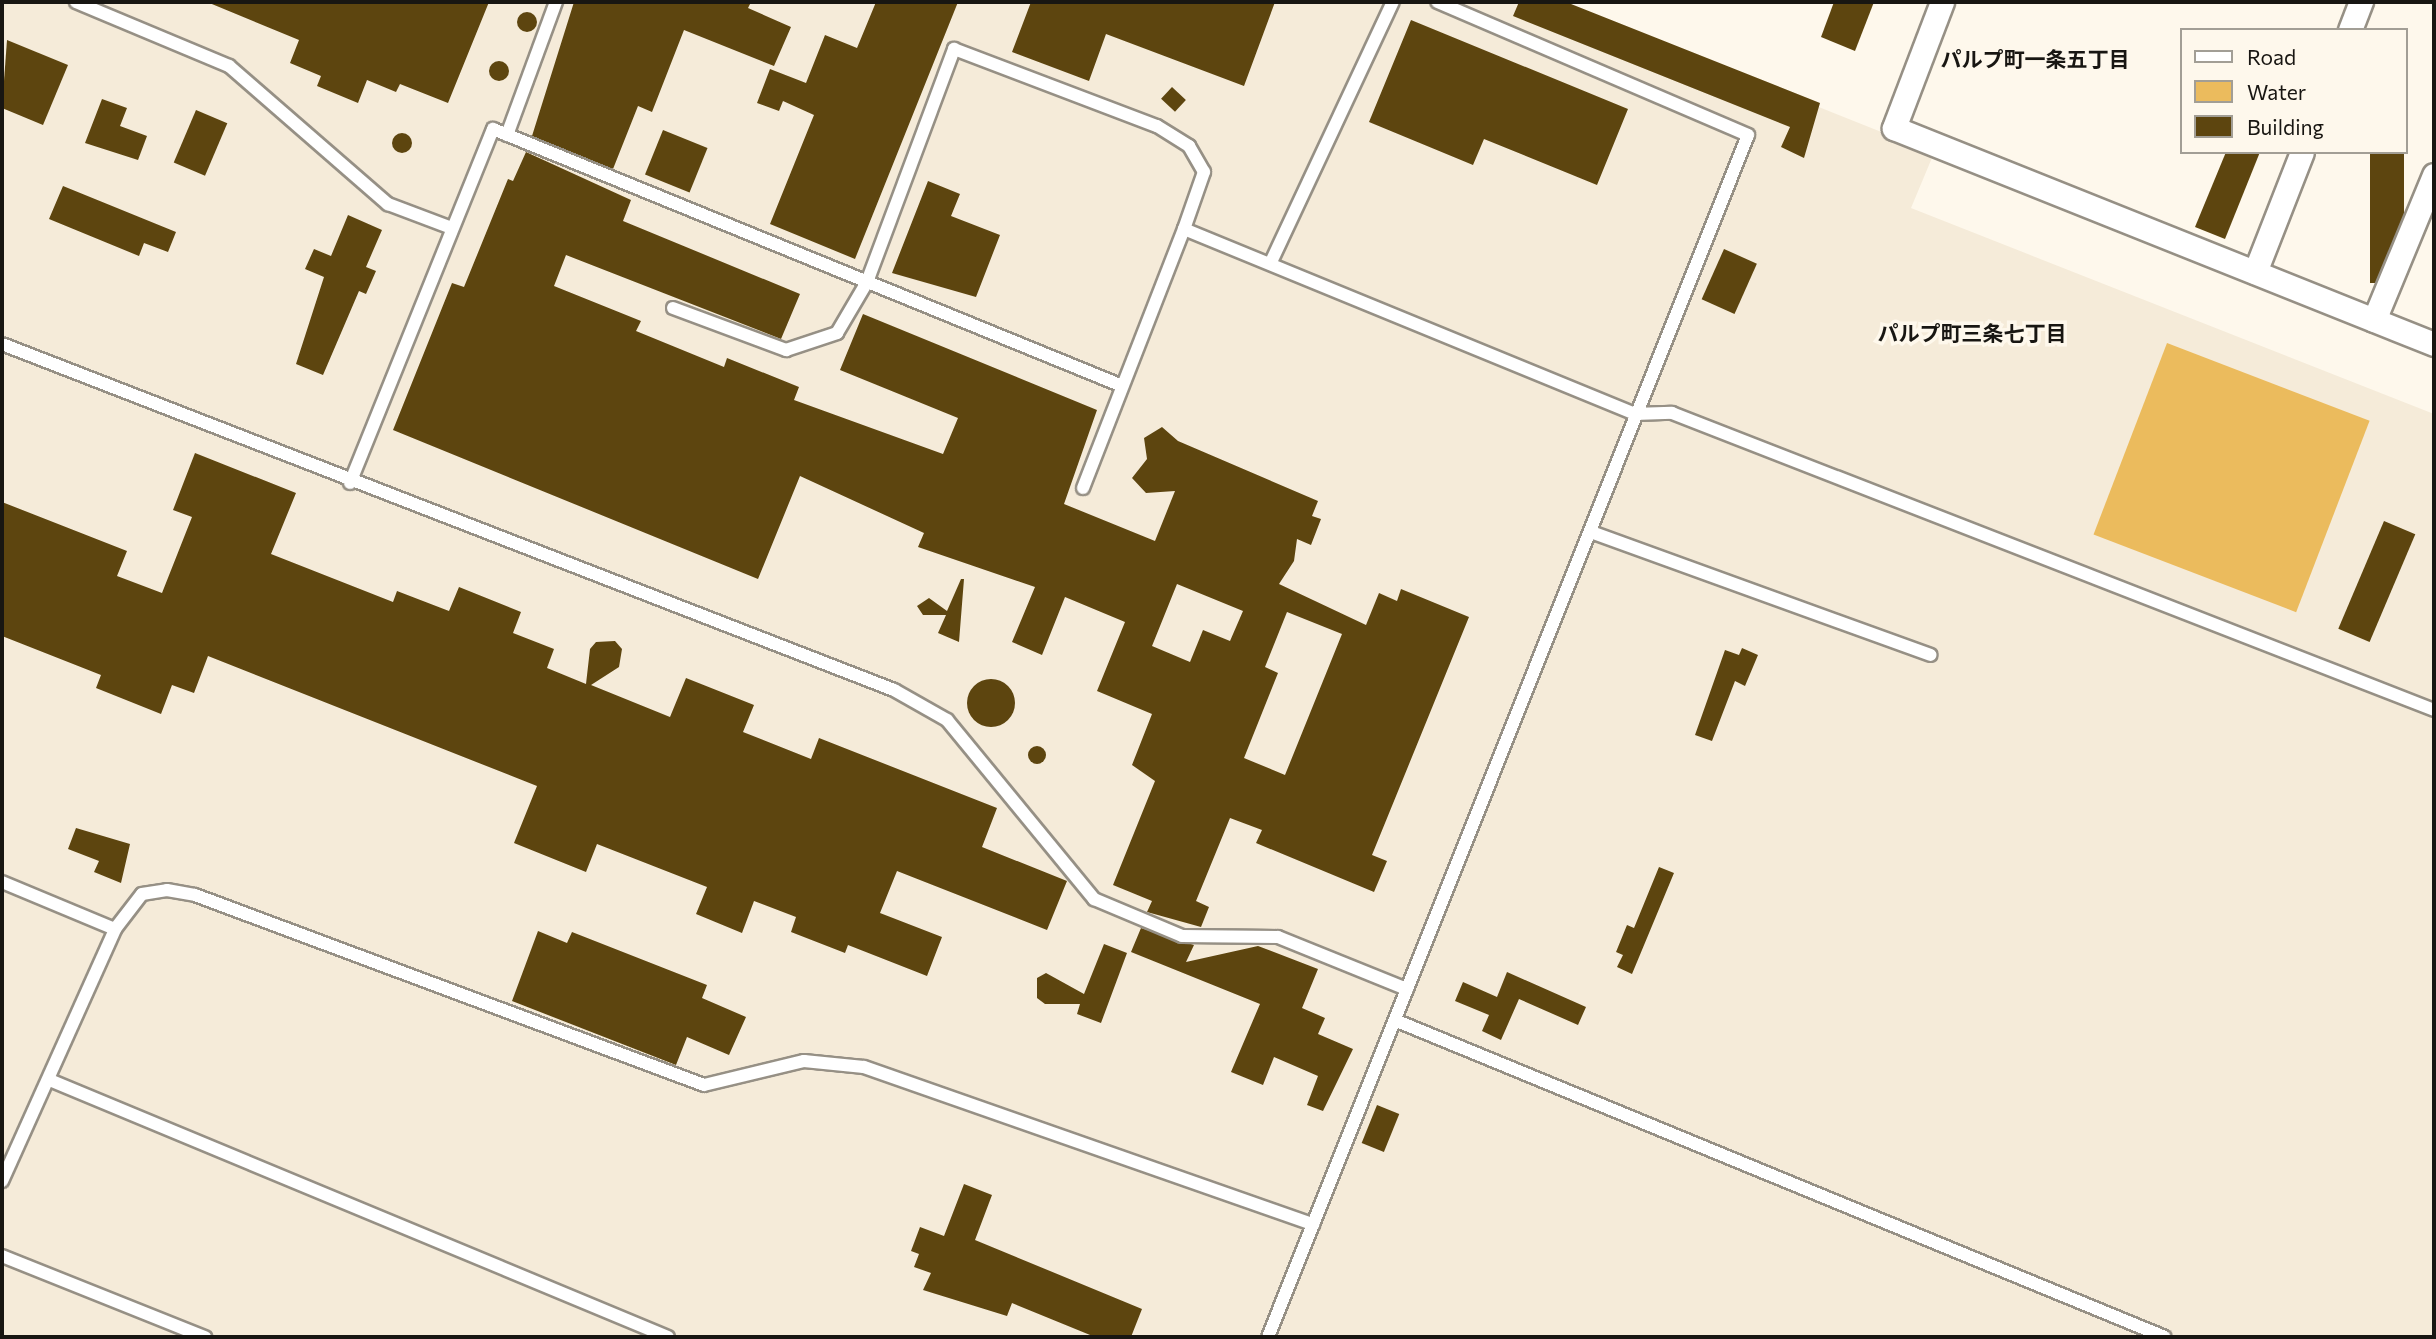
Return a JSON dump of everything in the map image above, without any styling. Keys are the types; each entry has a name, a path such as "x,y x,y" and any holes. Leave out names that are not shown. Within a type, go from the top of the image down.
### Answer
{"street":[{"path":"1942,2 1894,128 2434,344"},
{"path":"2351,28 2361,2"},
{"path":"2255,272 2301,154"},
{"path":"2374,320 2434,175"}],"lane":[{"path":"76,2 229,66 388,205 452,228"},
{"path":"507,135 556,2"},
{"path":"1271,262 1393,2"},
{"path":"1268,1337 1397,1021 1407,989 1591,532 1634,414 1748,135 1437,2"},
{"path":"673,308 786,350 837,333 867,282 954,49 1157,126 1189,146 1204,172 1184,229 1120,385 1083,488"},
{"path":"350,483 493,129 1120,385"},
{"path":"1184,229 1271,262 1634,414 1672,413 2434,710"},
{"path":"2,344 350,483 894,690 947,720 1094,899 1182,936 1278,937 1407,989"},
{"path":"1591,532 1930,655"},
{"path":"2,881 115,929"},
{"path":"2,1181 52,1081 115,929 142,894 195,895 704,1085 804,1061 864,1068 1313,1224"},
{"path":"1397,1021 2165,1337"},
{"path":"52,1081 668,1337"},
{"path":"2,1256 205,1337"}],"shaded area":[{"path":"2,2 1555,2 1934,153 1911,208 2434,414 2434,1337 2,1337"}],"water":[{"path":"2167,343 2370,421 2296,612 2094,534"}],"building":[{"path":"207,2 489,2 448,103 400,84 396,92 367,80 358,103 317,86 321,76 290,63 299,40"},
{"path":"574,2 751,2 748,8 791,27 774,66 684,30 652,112 638,106 613,169 532,136"},
{"path":"876,2 958,2 855,259 770,224 814,115 783,101 779,111 757,103 770,69 806,83 825,35 857,48"},
{"path":"1031,2 1275,2 1244,86 1106,34 1089,81 1012,52"},
{"path":"1519,2 1566,2 1820,103 1804,158 1781,147 1790,127 1513,16"},
{"path":"1834,2 1874,2 1855,51 1821,37"},
{"path":"523,12 531,12 537,22 531,32 523,32 517,26 517,18"},
{"path":"1411,20 1628,109 1597,185 1484,139 1473,165 1369,122"},
{"path":"7,40 68,65 43,125 2,108"},
{"path":"499,61 506,64 509,71 506,78 499,81 492,78 489,71 492,64"},
{"path":"1172,87 1186,100 1175,112 1161,99"},
{"path":"102,99 127,108 120,126 147,136 138,160 85,143"},
{"path":"196,110 227,123 205,176 174,162"},
{"path":"663,130 708,148 690,192 645,175"},
{"path":"402,133 409,136 412,143 409,150 402,153 395,150 392,143 395,136"},
{"path":"526,152 631,200 623,221 800,294 781,339 566,255 554,286 641,321 636,331 724,367 727,358 799,387 794,400 943,454 958,418 840,370 863,314 1097,410 1064,504 1155,541 1175,491 1146,493 1132,478 1147,459 1144,438 1162,427 1178,441 1318,501 1312,516 1321,519 1311,545 1297,539 1294,561 1279,584 1366,625 1379,593 1397,601 1401,589 1469,617 1372,855 1387,861 1374,892 1256,843 1262,830 1230,818 1196,901 1209,907 1201,927 1147,912 1152,901 1113,885 1155,781 1132,765 1152,714 1097,691 1125,622 1065,597 1042,655 1012,642 1035,587 918,547 924,533 800,476 758,579 393,430 452,283 464,287 508,179 513,181","holes":["1177,584 1243,611 1230,641 1203,630 1190,662 1152,646","1287,612 1342,634 1285,775 1244,758 1278,673 1265,667"]},
{"path":"2225,154 2259,154 2225,239 2195,227"},
{"path":"2370,154 2404,154 2404,283 2370,283"},
{"path":"928,181 960,194 951,216 1000,235 976,297 892,273"},
{"path":"63,186 176,232 168,252 144,243 139,256 49,219"},
{"path":"348,215 382,230 366,267 376,271 366,294 359,291 323,375 296,364 324,277 305,269 314,249 331,256"},
{"path":"1724,249 1757,264 1735,314 1702,299"},
{"path":"195,453 296,493 271,554 393,602 397,591 449,611 459,587 521,612 513,633 554,649 547,668 586,684 590,649 596,642 615,641 622,649 619,667 591,685 670,717 686,678 754,705 743,732 811,759 819,738 997,808 982,847 1067,881 1047,930 897,871 880,913 942,937 927,976 848,945 845,953 791,932 796,917 754,901 742,933 696,914 707,887 597,844 586,872 514,843 537,786 208,656 194,693 172,685 161,714 96,688 101,675 2,636 2,502 127,551 117,576 162,593 192,517 173,510"},
{"path":"2384,521 2415,534 2370,642 2338,629"},
{"path":"961,579 964,579 959,642 938,633 946,615 923,615 917,606 929,598 947,611"},
{"path":"1742,648 1758,655 1745,686 1735,681 1712,741 1695,735 1725,650 1739,655"},
{"path":"991,679 1008,686 1015,703 1008,720 991,727 974,720 967,703 974,686"},
{"path":"1037,746 1043,749 1046,755 1043,761 1037,764 1031,761 1028,755 1031,749"},
{"path":"76,828 130,844 121,883 94,872 99,861 68,849"},
{"path":"1659,867 1674,873 1632,974 1617,967 1623,955 1616,952 1627,925 1634,928"},
{"path":"1141,928 1194,945 1186,962 1258,946 1318,969 1302,1008 1325,1018 1318,1034 1353,1049 1323,1111 1307,1105 1318,1076 1274,1057 1263,1085 1231,1072 1260,1004 1131,952"},
{"path":"538,931 567,943 572,932 707,985 702,998 746,1017 729,1055 687,1037 676,1065 512,1001"},
{"path":"1104,944 1127,953 1101,1023 1077,1014 1080,1004 1045,1004 1037,998 1037,978 1046,973 1084,994"},
{"path":"1507,972 1586,1007 1578,1025 1519,999 1501,1040 1482,1031 1489,1015 1455,1001 1463,982 1497,997"},
{"path":"1377,1105 1399,1114 1384,1152 1362,1143"},
{"path":"964,1184 992,1195 975,1240 1142,1309 1131,1337 1095,1337 1012,1303 1007,1316 923,1290 931,1273 914,1267 919,1254 911,1251 920,1227 944,1236"}],"district":[{"name":"パルプ町一条五丁目","path":"2035,59"},
{"name":"パルプ町三条七丁目","path":"1972,333"}]}
